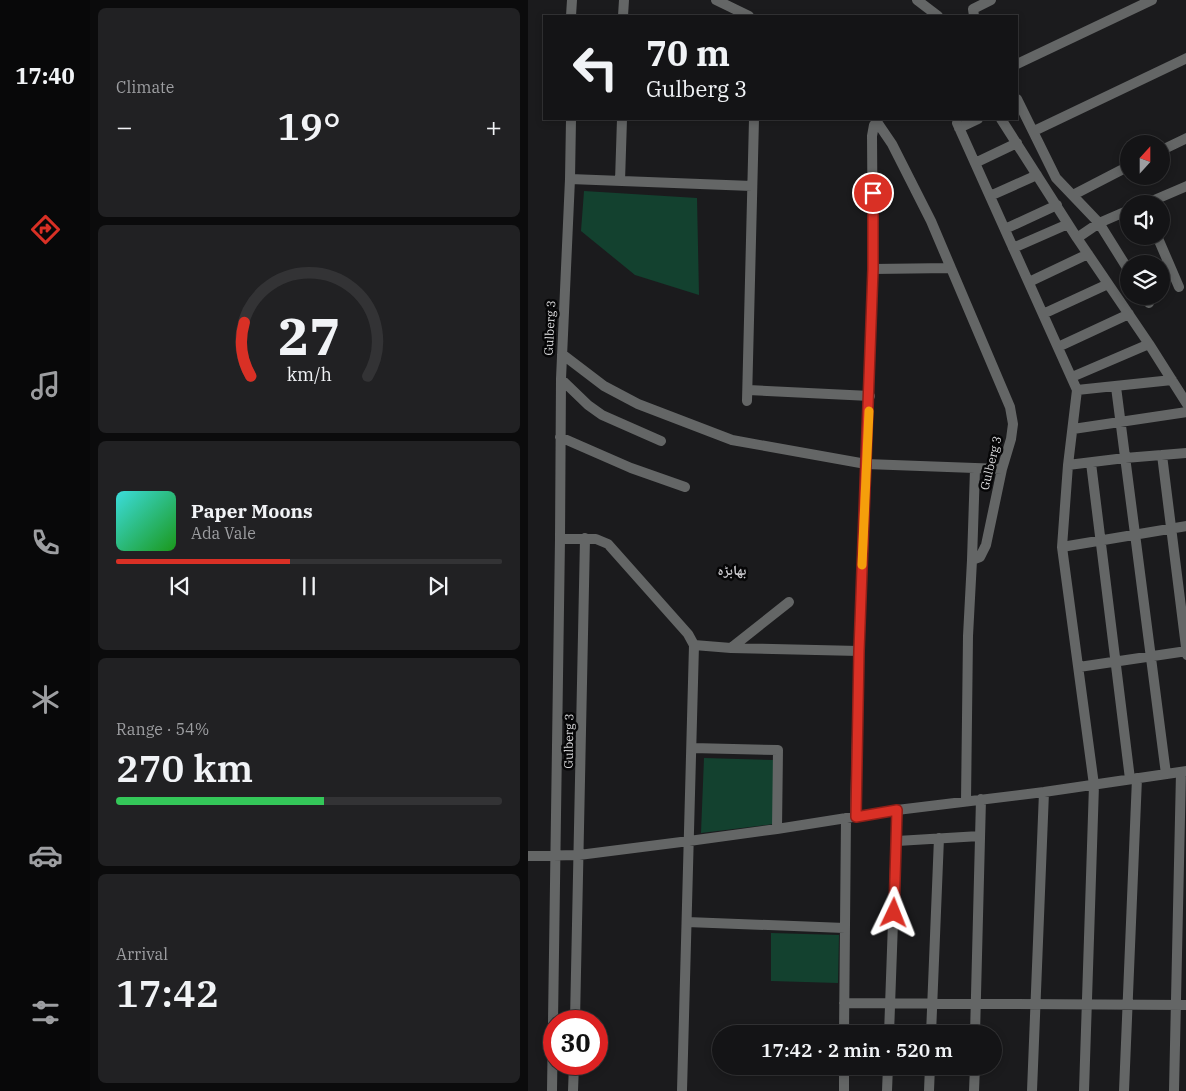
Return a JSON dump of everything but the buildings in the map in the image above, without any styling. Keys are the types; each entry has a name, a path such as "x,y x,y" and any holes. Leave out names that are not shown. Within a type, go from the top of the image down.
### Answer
{"street":[{"path":"572,0 572,15"},
{"path":"624,0 624,15"},
{"path":"716,0 747,15"},
{"path":"917,0 937,15"},
{"path":"974,15 973,9 991,0"},
{"path":"1018,64 1152,0"},
{"path":"1034,131 1186,58"},
{"path":"1018,100 1056,178 1099,223 1120,257"},
{"name":"Gulberg 3","path":"552,1091 561,379 570,179 570,120"},
{"path":"620,181 622,120"},
{"path":"747,401 754,120"},
{"path":"975,120 958,125 1077,390 1068,465 1062,547 1094,785 1084,1091"},
{"path":"1003,120 1056,206 1149,344 1186,404"},
{"name":"Gulberg 3","path":"876,121 900,159 931,221 1010,407 1013,424 1011,439 1002,469 986,545 980,557 972,560"},
{"name":"Gulberg 3","path":"844,1025 845,928 870,396 873,269 872,136 876,121"},
{"path":"1170,146 1186,138"},
{"path":"975,163 1017,143"},
{"path":"1073,194 1120,170"},
{"path":"990,196 1037,175"},
{"path":"570,179 752,186"},
{"path":"1166,195 1186,186"},
{"path":"1005,229 1056,206"},
{"path":"1077,238 1099,223 1120,214"},
{"path":"1013,248 1068,224"},
{"path":"1161,245 1179,287"},
{"path":"1028,282 1088,254"},
{"path":"873,269 951,268"},
{"path":"1043,314 1108,284"},
{"path":"1058,347 1129,314"},
{"path":"1072,377 1149,344"},
{"path":"562,354 604,386 638,404 691,426 732,440 866,464 1002,469"},
{"path":"561,379 588,405 602,415 660,441"},
{"path":"1077,390 1172,380"},
{"path":"1116,387 1166,774"},
{"path":"748,390 870,396"},
{"path":"1073,429 1186,412"},
{"path":"560,437 631,468 686,487"},
{"path":"1068,465 1186,453"},
{"path":"1162,455 1186,655"},
{"path":"1091,463 1115,662 1134,779 1124,1091"},
{"path":"966,801 968,636 975,469"},
{"path":"1062,547 1186,526"},
{"name":"Gulberg 3","path":"575,1010 585,538"},
{"path":"560,539 596,539 608,544 688,634 694,645 682,1091"},
{"path":"731,648 789,602"},
{"path":"694,645 731,648 859,651"},
{"path":"1079,667 1186,651"},
{"path":"692,748 778,750 777,829"},
{"path":"528,856 579,855 689,841 897,810 1044,792 1184,771 1174,1091"},
{"path":"1032,1091 1044,792"},
{"path":"975,1025 981,799"},
{"path":"890,1025 897,810"},
{"path":"896,842 980,836"},
{"path":"931,1025 939,838"},
{"path":"687,922 845,928"},
{"path":"844,1003 1186,1006"},
{"path":"573,1091 574,1075"},
{"path":"844,1075 844,1091"},
{"path":"887,1091 888,1075"},
{"path":"929,1091 930,1075"},
{"path":"974,1091 975,1075"}],"green space":[{"path":"584,191 697,198 699,295 635,275 581,231"},
{"path":"704,758 774,760 774,824 701,833"},
{"path":"771,933 839,935 838,983 771,981"}],"slow traffic":[{"path":"862,565 869,411"}],"district":[{"name":"بھابڑہ","path":"732,570"}],"route":[{"path":"873,193 870,396 859,651 856,817 897,810 894,913"}]}
